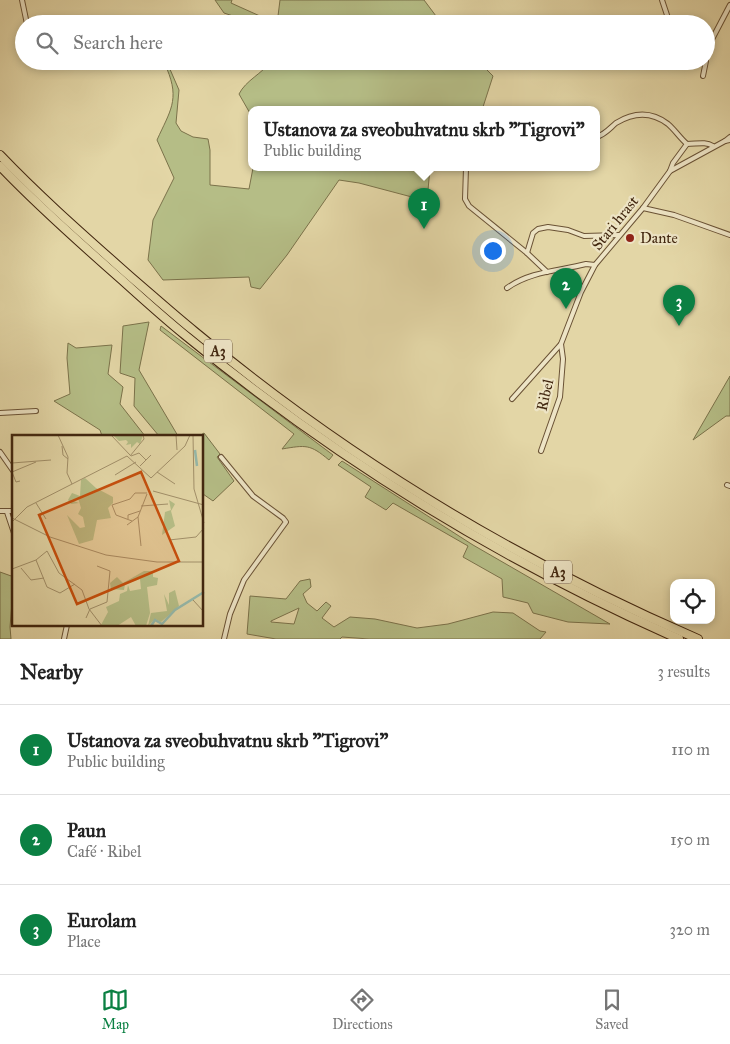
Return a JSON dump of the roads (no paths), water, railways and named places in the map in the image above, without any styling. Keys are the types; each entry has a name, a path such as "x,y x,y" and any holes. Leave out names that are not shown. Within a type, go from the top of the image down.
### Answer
{"highway":[{"name":"A3","path":"0,155 96,246 193,331 246,373 340,441 401,481 500,541 591,589 658,622 698,639"},
{"name":"A3","path":"0,166 91,252 185,335 238,377 340,450 433,510 496,547 587,596 678,639"}],"street":[{"path":"22,0 25,15"},
{"path":"662,0 667,15"},
{"path":"715,35 730,5"},
{"path":"703,76 704,70"},
{"path":"600,136 617,123 641,113 656,117 668,124 687,144"},
{"name":"Stari hrast","path":"507,288 519,280 546,272 586,264 595,265 643,208 670,171 730,138"},
{"path":"687,144 708,143 713,146"},
{"path":"670,171 673,163 687,144"},
{"path":"466,171 466,199 470,206 527,253 546,272"},
{"path":"643,208 674,215 730,235"},
{"path":"527,253 533,233 538,229 548,227 568,230 584,236 620,234"},
{"name":"Ribel","path":"512,400 562,344 581,292 595,265"},
{"name":"Ribel","path":"541,451 560,396 563,358 562,344"},
{"path":"0,414 36,411"},
{"path":"0,452 12,469"},
{"path":"221,457 246,489 286,522 244,580 230,614 224,639"},
{"path":"0,511 12,511"},
{"path":"7,512 12,527"},
{"path":"64,639 67,626"}],"place":[{"name":"Ustanova za sveobuhvatnu skrb \"Tigrovi\"","path":"424,229"},
{"name":"Dante","path":"630,238"},
{"name":"Paun","path":"566,309"},
{"name":"Eurolam","path":"679,326"}]}
